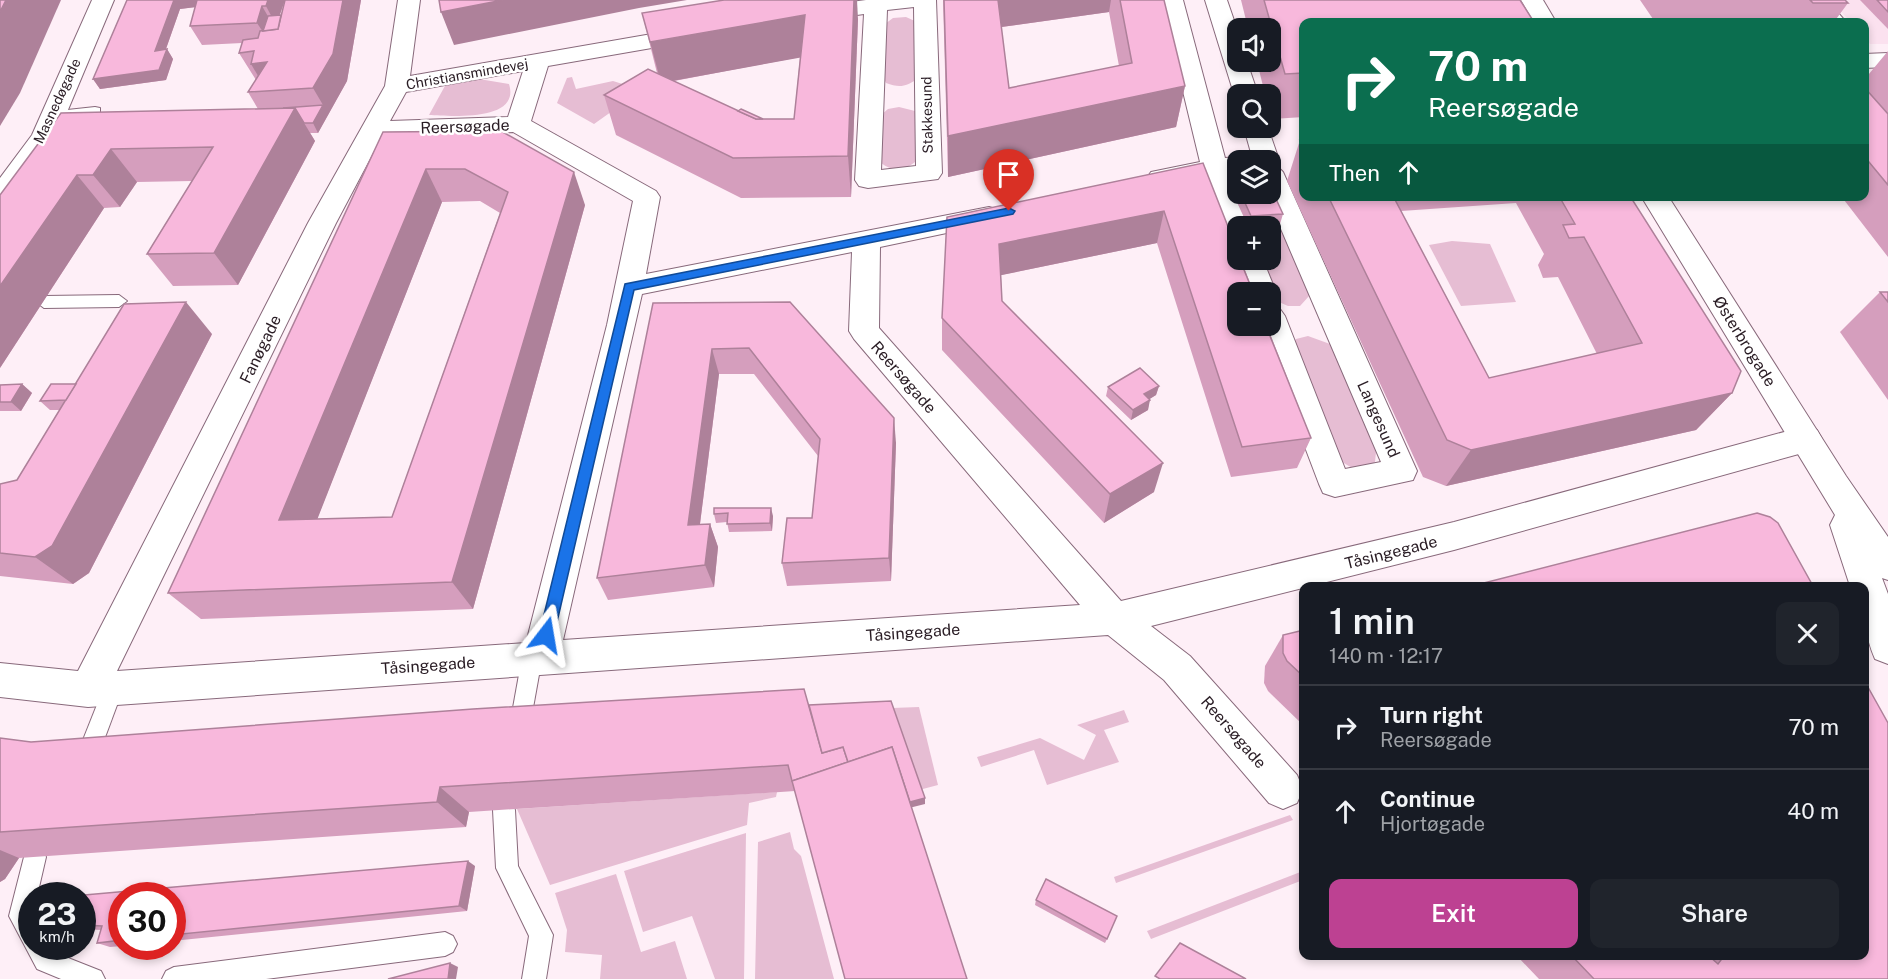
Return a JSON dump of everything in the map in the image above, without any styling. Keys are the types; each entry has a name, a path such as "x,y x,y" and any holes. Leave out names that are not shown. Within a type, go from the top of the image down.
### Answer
{"street":[{"name":"Masnedøgade","path":"0,196 44,136 103,0"},
{"name":"Fanøgade","path":"101,690 372,129 396,86 409,0"},
{"path":"788,19 914,0"},
{"name":"Stakkesund","path":"876,5 868,180 929,173 925,0"},
{"path":"1172,0 1226,166 1236,216"},
{"path":"1216,0 1243,84"},
{"path":"1532,0 1543,18"},
{"path":"1815,0 1831,18"},
{"name":"Christiansmindevej","path":"396,86 708,32"},
{"name":"Christiansmindevej","path":"518,124 538,62"},
{"name":"Reersøgade","path":"372,129 518,124 647,197 629,286"},
{"path":"1134,184 1226,166"},
{"name":"Langesund","path":"1278,336 1335,484 1401,471 1281,171"},
{"name":"Østerbrogade","path":"1657,201 1834,486 1888,565"},
{"path":"536,657 629,286 1009,211"},
{"name":"Reersøgade","path":"866,241 864,331 1114,619 1177,669 1283,789"},
{"name":"Tåsingegade","path":"0,680 101,690 536,657 1114,619 1454,536 1806,440"},
{"name":"Østerbrogade","path":"1834,486 1866,582"},
{"name":"Østerbrogade","path":"1869,590 1888,647"}],"lane":[{"path":"53,116 94,111"},
{"path":"44,302 119,301"},
{"path":"518,737 536,657"},
{"path":"83,769 101,690"},
{"path":"504,810 507,868 541,934 534,979"},
{"path":"29,882 35,857"},
{"path":"174,979 445,944"},
{"path":"45,960 93,979"}],"shaded area":[{"path":"1830,0 1888,0 1888,44 1869,43 1869,18 1847,18"},
{"path":"906,17 917,22 917,79 906,85 895,86 886,83 883,77 885,24 893,18"},
{"path":"572,77 576,89 613,81 632,87 625,102 594,124 557,103 567,78"},
{"path":"479,79 509,84 510,96 505,105 494,111 467,116 429,115 446,84"},
{"path":"899,107 915,111 916,161 908,167 894,169 881,163 881,115 888,109"},
{"path":"1281,226 1310,295 1300,306 1288,306 1281,303 1281,282 1265,282 1261,270 1281,270"},
{"path":"1452,241 1490,244 1516,302 1461,306 1429,245"},
{"path":"1308,336 1330,344 1376,452 1375,462 1368,468 1354,469 1337,459 1291,345 1296,339"},
{"path":"919,707 938,785 919,790 892,708"},
{"path":"1124,710 1129,722 1104,730 1119,762 1047,785 1034,750 981,767 977,757 1040,738 1084,760 1096,735 1077,725"},
{"path":"777,792 776,797 749,803 747,825 550,885 517,809"},
{"path":"1290,815 1293,820 1116,883 1114,877"},
{"path":"790,832 794,849 801,856 834,979 755,979 758,842"},
{"path":"746,833 744,979 715,979 692,916 643,932 624,871"},
{"path":"1299,873 1299,882 1151,939 1147,931"},
{"path":"616,874 641,952 675,941 687,979 600,979 602,955 565,952 567,930 555,893"}],"building":[{"path":"0,0 6,0 0,12"},
{"path":"127,0 174,0 155,51 167,49 159,70 93,79"},
{"path":"197,0 268,0 266,6 262,6 257,23 190,26"},
{"path":"285,0 343,0 333,54 313,88 248,92 267,62 251,64 254,51 239,53 243,40 258,38 260,31 278,29"},
{"path":"439,0 503,0 441,12"},
{"path":"724,0 854,0 848,156 733,158 604,95 648,69 756,119 794,119 805,15 650,42 642,13"},
{"path":"944,0 998,0 1009,88 1132,63 1120,0 1164,0 1185,86 948,136"},
{"path":"1264,0 1520,0 1531,18 1299,18 1299,73 1285,74 1281,60 1281,18 1269,18"},
{"path":"1810,0 1845,0 1848,3 1813,3"},
{"path":"1877,0 1888,0 1888,12"},
{"path":"281,15 278,29 263,31 268,16"},
{"path":"1869,93 1888,114 1888,185 1869,162"},
{"path":"323,105 313,123 304,123 295,108 283,108"},
{"path":"295,108 214,253 147,254 213,147 111,149 93,175 77,175 0,286 0,195 61,113"},
{"path":"741,109 763,119 756,119 738,111"},
{"path":"501,131 574,172 452,582 168,593 383,132","holes":["426,169 465,169 508,192 392,517 279,520"]},
{"path":"1203,163 1227,224 1227,270 1244,270 1249,282 1227,282 1227,336 1270,336 1311,438 1242,447 1164,211 999,244 1002,301 1163,463 1110,494 942,318 947,217"},
{"path":"1330,201 1396,201 1489,378 1642,343 1584,237 1569,238 1563,225 1575,224 1562,201 1633,201 1741,371 1732,393 1471,450 1447,440"},
{"path":"1246,204 1278,204 1283,214 1251,216"},
{"path":"1880,292 1888,292 1888,302"},
{"path":"186,302 52,546 35,557 0,553 0,484 17,480 124,304"},
{"path":"790,302 894,418 889,558 782,563 787,518 812,518 820,439 749,348 712,349 688,525 710,524 705,565 597,578 653,303"},
{"path":"1140,368 1159,386 1144,394 1150,400 1133,410 1108,387"},
{"path":"22,384 11,402 0,402 0,385"},
{"path":"51,384 76,384 66,400 40,401"},
{"path":"714,508 771,508 770,523 727,524 728,513 714,514"},
{"path":"1757,513 1770,517 1778,523 1811,582 1488,582"},
{"path":"1299,631 1299,672 1287,661 1283,653 1283,635"},
{"path":"804,689 822,753 843,747 848,762 792,781 788,765 440,787 437,802 0,832 0,738 31,742 473,709"},
{"path":"1869,689 1888,723 1888,979 1594,979 1576,960 1714,960 1718,964 1721,960 1869,960"},
{"path":"891,701 925,798 910,802 892,747 848,762 843,747 822,753 809,705"},
{"path":"892,747 967,979 845,979 792,781"},
{"path":"468,861 459,906 186,934 186,886"},
{"path":"1046,879 1117,916 1107,939 1036,900"},
{"path":"108,893 108,942 97,943 102,926 96,926 96,894"},
{"path":"1180,943 1246,979 1160,979 1155,976"},
{"path":"450,963 448,979 388,979"}],"route":[{"path":"546,635 622,325 629,286 907,233 1009,211"}]}
